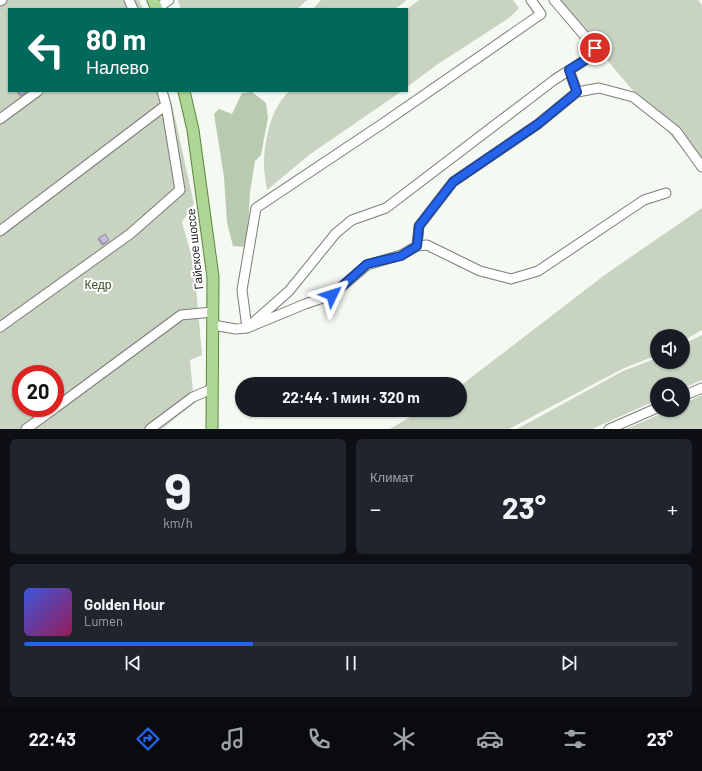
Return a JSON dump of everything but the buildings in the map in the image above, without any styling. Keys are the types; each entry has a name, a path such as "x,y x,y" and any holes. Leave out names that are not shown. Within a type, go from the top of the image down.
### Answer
{"main road":[{"name":"Гайское шоссе","path":"184,92 193,130 213,277 212,429"}],"lane":[{"path":"156,7 169,0"},
{"path":"247,328 242,290 256,208 385,122 541,14 531,0"},
{"path":"247,328 289,291 336,233 352,220 386,208 554,80 593,55 595,48 554,0"},
{"path":"569,70 577,92"},
{"path":"417,246 419,226 453,182 538,124 577,92 599,88 633,97 676,131 702,167"},
{"path":"0,120 37,92"},
{"path":"0,327 130,234 180,190 166,105 162,92"},
{"path":"0,231 166,105"},
{"path":"213,325 247,328 305,304 332,295 367,264 401,256 417,246 427,245 480,271 511,279 538,271 644,200 666,193"},
{"path":"64,401 181,315 213,312"},
{"path":"690,393 702,388"},
{"path":"150,429 193,397 212,389"},
{"path":"609,429 650,411"},
{"path":"26,429 43,417"}],"green space":[{"name":"Кедр","path":"0,0 139,0 143,8 8,8 8,92 168,92 194,204 182,222 194,265 202,355 190,360 194,403 162,429 0,429"},
{"path":"178,0 307,0 298,8 181,8"},
{"path":"321,0 407,0 396,8 314,8"},
{"path":"419,0 513,0 519,8 509,18 438,64 408,86 408,8"},
{"path":"556,0 698,0 702,5 702,172"},
{"path":"252,92 266,103 268,118 261,155 255,161 250,192 247,247 233,246 227,223 224,177 214,114 219,109 232,114 242,93"},
{"path":"289,92 401,92 309,155 267,190 264,165 265,146 273,115 283,98"},
{"path":"702,208 702,330 690,337 690,329 650,329 650,358 622,369 509,429 390,429 410,417 467,417 467,381 606,274"},
{"path":"702,335 702,380 690,385 690,377 650,377 650,403 592,429 517,429 623,371 650,361 650,369 690,369 690,341"},
{"path":"702,395 702,429 626,429 654,417 690,417 690,401"}],"route":[{"path":"332,295 367,264 401,256 417,246 419,226 453,182 538,124 577,92 569,70 593,55 595,48"}]}
